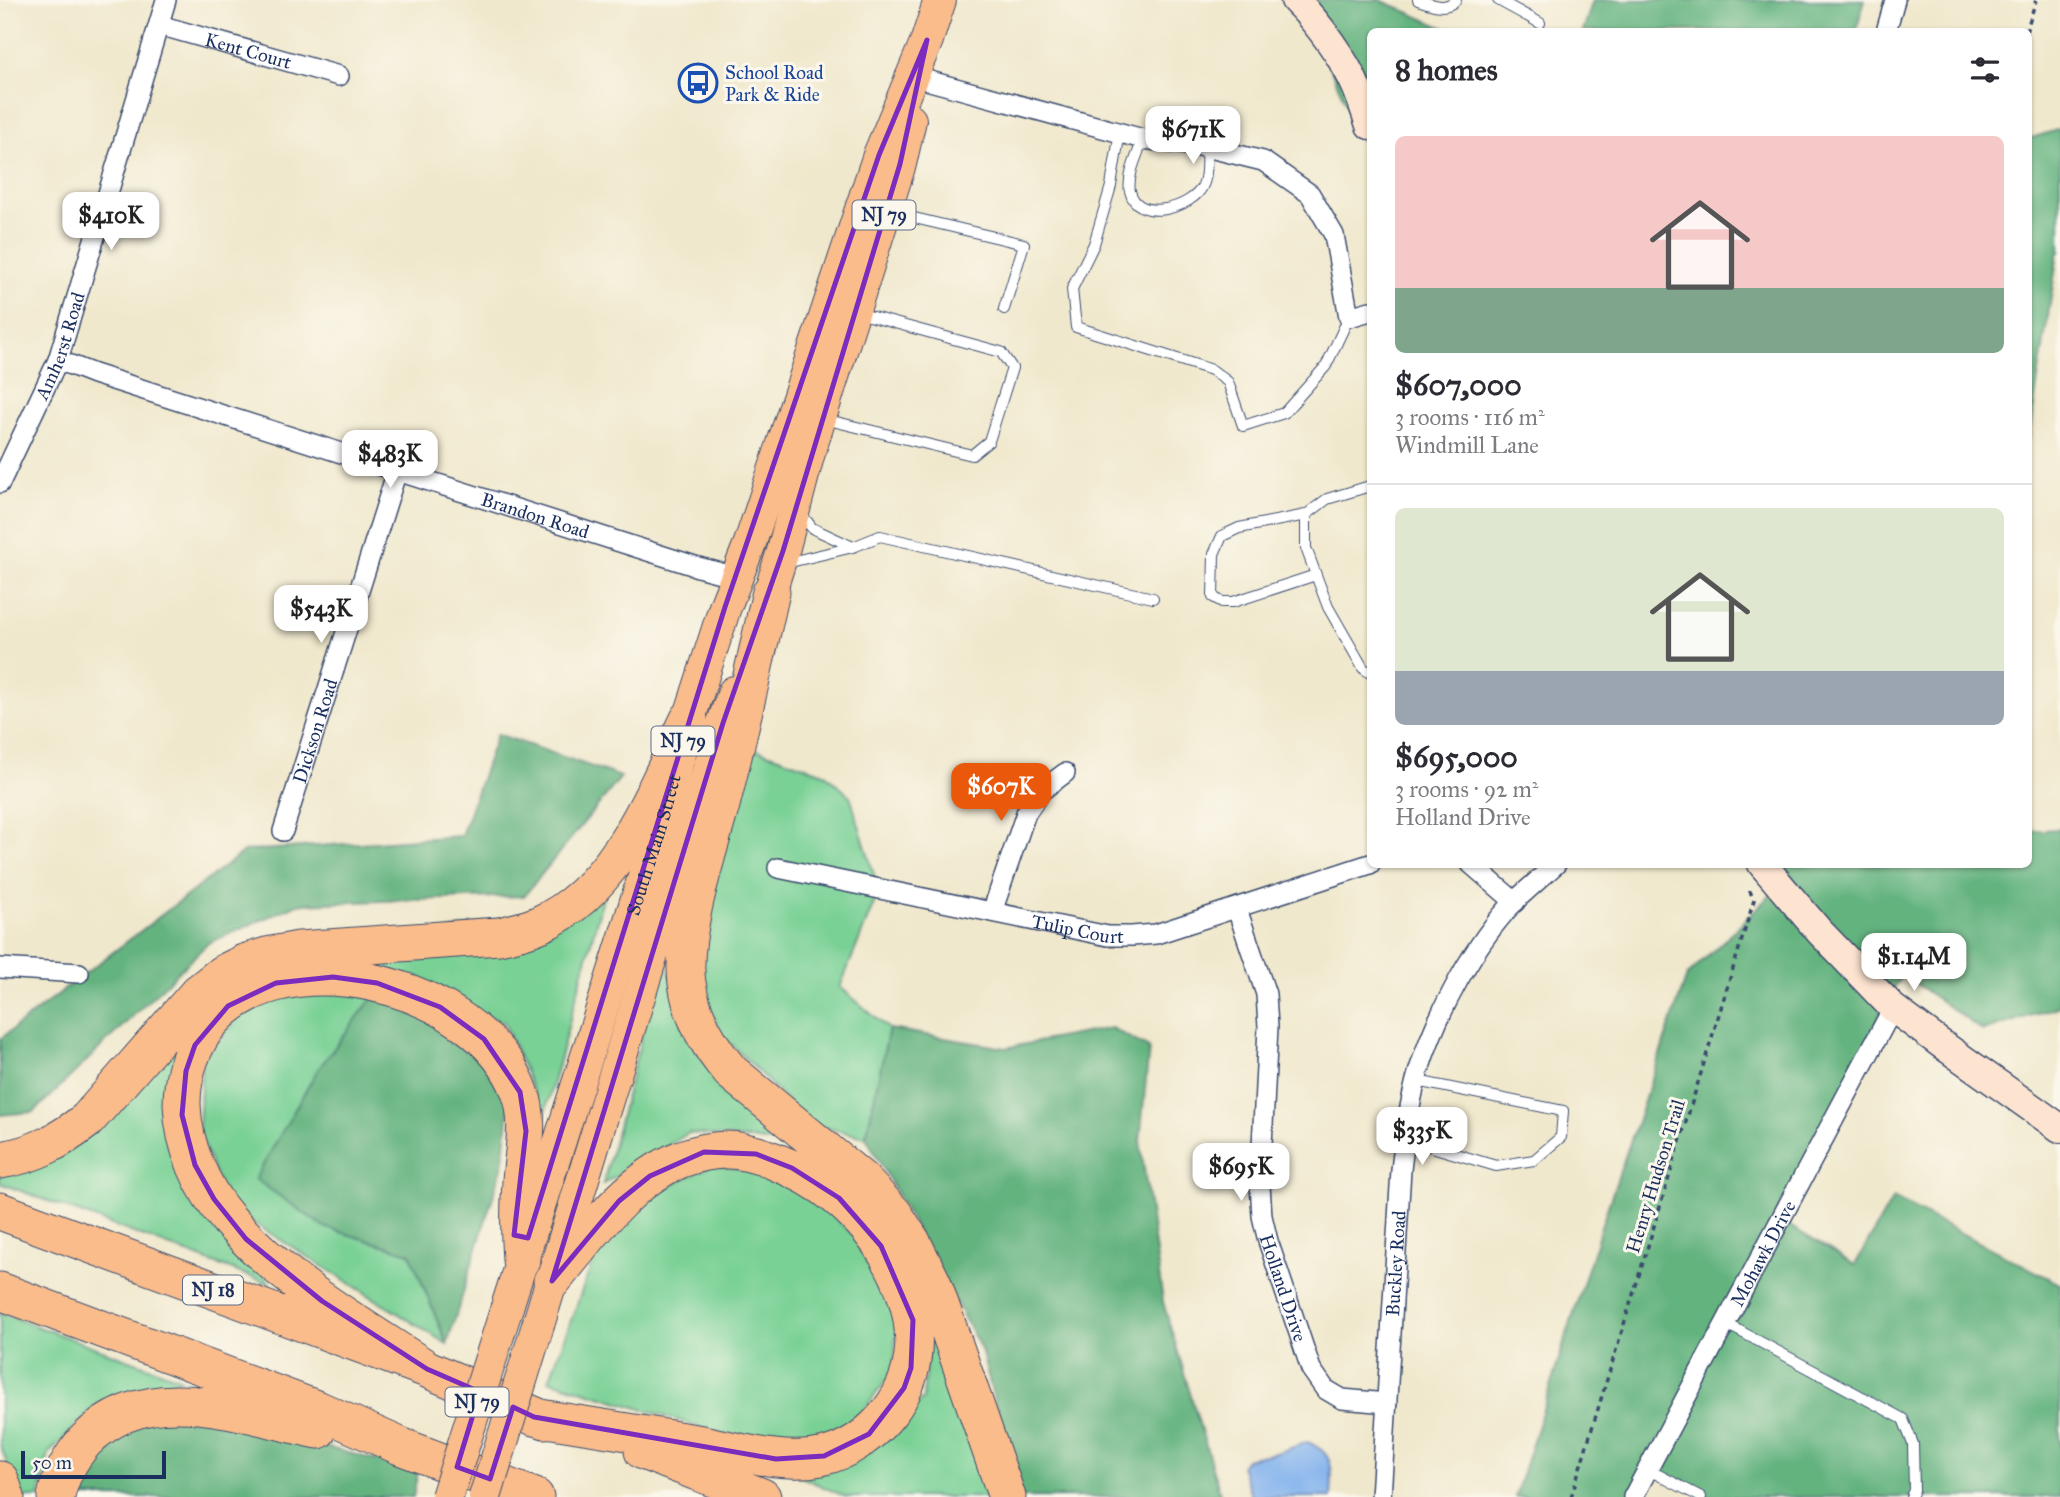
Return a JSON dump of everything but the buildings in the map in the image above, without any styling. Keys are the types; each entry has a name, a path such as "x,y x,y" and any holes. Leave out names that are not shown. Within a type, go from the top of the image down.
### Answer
{"highway":[{"path":"775,578 741,727 695,903 687,946 687,982 691,1004 716,1055 732,1072 862,1180 894,1214 912,1242 933,1284 1007,1497"},
{"path":"0,1160 31,1153 50,1145 87,1120 198,993 222,974 244,963 299,950 499,936 543,923 570,906 614,863 644,812 689,719"},
{"path":"427,1369 285,1274 246,1239 214,1199 195,1165 182,1115 186,1071 195,1045 209,1025 228,1006 263,986 333,977 377,983 415,995 440,1007 470,1027 496,1052 510,1071 526,1113 518,1218 521,1260"},
{"path":"534,1417 776,1459 824,1456 852,1445 869,1434 893,1407 911,1368 915,1342 908,1298 881,1246 862,1221 839,1198 815,1181 792,1168 756,1154 727,1150 704,1153 680,1160 650,1176 620,1201 552,1281"},
{"name":"NJ 18","path":"0,1211 427,1369 534,1417 626,1444 762,1497"},
{"path":"0,1291 319,1410 400,1446 535,1497"},
{"path":"56,1497 66,1467 78,1449 96,1430 117,1416 142,1406 182,1403 245,1413 400,1446"},
{"path":"0,1480 6,1497"}],"main road":[{"name":"South Main Street","path":"447,1497 662,820 689,719 880,155 927,40 940,0"},
{"name":"South Main Street","path":"485,1497 723,723 775,578 820,418 900,164 927,40"}],"street":[{"name":"Amherst Road","path":"0,484 58,360 166,0"},
{"path":"1886,28 1895,0"},
{"path":"1306,4 1357,87 1367,116"},
{"name":"Kent Court","path":"159,25 339,76"},
{"path":"919,78 1143,139 1206,147 1263,161 1310,194 1334,235 1349,317 1367,312"},
{"name":"Brandon Road","path":"58,360 397,471 736,577"},
{"name":"Dickson Road","path":"283,831 397,471"},
{"path":"992,912 1026,813 1041,790 1065,773"},
{"name":"Tulip Court","path":"778,868 1108,936 1132,936 1156,934 1367,865"},
{"path":"1476,868 1515,902"},
{"name":"Buckley Road","path":"1381,1497 1401,1170 1408,1115 1416,1082 1435,1027 1457,982 1515,902 1552,868"},
{"path":"1754,873 1819,931 1893,1008 2060,1128"},
{"name":"Holland Drive","path":"1237,909 1266,994 1268,1027 1260,1185 1262,1216 1268,1241 1311,1369 1325,1389 1342,1399 1387,1403"},
{"path":"0,968 79,973"},
{"name":"Mohawk Drive","path":"1633,1497 1893,1008"}],"lane":[{"path":"1418,0 1440,6 1452,4 1456,0"},
{"path":"1498,0 1540,23"},
{"path":"1120,131 1111,186 1094,244 1072,289 1076,327 1212,370 1228,382 1243,426 1284,413 1326,366 1349,317"},
{"path":"1143,139 1130,180 1130,193 1138,205 1152,211 1169,209 1196,197 1204,184 1206,147"},
{"path":"886,211 1024,244 1004,309"},
{"path":"820,418 972,455 989,441 1012,368 1001,352 854,312"},
{"path":"1316,575 1233,602 1222,602 1213,597 1214,554 1222,536 1239,528 1306,515 1327,499 1367,487"},
{"path":"795,505 812,528 853,547"},
{"path":"1306,515 1306,548 1328,607 1367,671"},
{"path":"775,578 880,536 1153,598"},
{"path":"1405,1139 1496,1166 1534,1160 1561,1137 1563,1111 1416,1082"},
{"path":"1725,1323 1903,1419 1913,1444 1914,1490 1911,1497"},
{"path":"1647,1469 1701,1497"}],"path":[{"path":"2027,28 2036,0"},
{"name":"Henry Hudson Trail","path":"1571,1497 1754,900 1754,873"}],"highlighted area":[{"path":"927,40 900,164 783,551 723,723 552,1281 619,1201 650,1176 704,1152 756,1154 792,1168 839,1198 881,1246 913,1320 911,1368 904,1388 869,1434 824,1456 776,1459 534,1417 513,1407 490,1479 457,1467 480,1392 427,1369 322,1301 246,1239 214,1199 195,1165 182,1115 186,1071 195,1045 228,1006 276,983 333,977 377,983 440,1007 484,1039 520,1092 526,1131 514,1235 528,1238 725,607 879,155"}],"green space":[{"path":"1307,0 1380,0 1444,28 1367,28 1367,149 1302,6"},
{"path":"1593,0 1865,0 1857,28 1584,28"},
{"path":"2060,129 2060,252 2032,417 2032,138"},
{"path":"497,734 621,777 524,896 298,904 208,943 34,1112 0,1115 0,1039 245,851 461,836"},
{"path":"753,748 824,773 850,796 879,891 840,987 889,1029 866,1137 810,1124 722,1035 697,980 715,867"},
{"path":"2060,829 2060,1006 1983,1031 1902,974 1775,1217 1855,1265 1893,1198 2060,1284 2060,1497 1707,1497 1651,1467 1635,1497 1515,1497 1604,1218 1687,976 1782,884 1772,868 2032,868 2032,831"},
{"path":"604,894 544,1116 504,1022 333,958"},
{"path":"664,951 685,1033 709,1069 785,1143 689,1133 603,1184"},
{"path":"292,986 373,997 317,1071 324,1227 410,1253 447,1344 228,1207 199,1133 202,1058 247,1008"},
{"path":"373,997 449,1027 511,1092 503,1164 447,1344 410,1253 324,1227 255,1179 317,1071"},
{"path":"1111,1028 1149,1048 1140,1141 1163,1302 1221,1497 1019,1497 981,1349 866,1137 889,1029 1005,1048"},
{"path":"180,1035 166,1115 270,1284 0,1183 0,1172"},
{"path":"712,1165 792,1177 869,1250 897,1313 894,1370 858,1418 805,1441 747,1442 549,1380 594,1258 655,1193"},
{"path":"0,1313 182,1379 98,1404 49,1453 39,1497 19,1497 0,1444"},
{"path":"930,1314 993,1497 846,1497 781,1468 869,1451 923,1399"},
{"path":"196,1413 418,1471 413,1497 73,1497 72,1486 127,1420"}],"water":[{"path":"1307,1442 1323,1451 1327,1457 1332,1471 1331,1497 1252,1497 1241,1466 1246,1459 1280,1452"}],"place":[{"name":"School Road Park & Ride","path":"698,83"}]}
